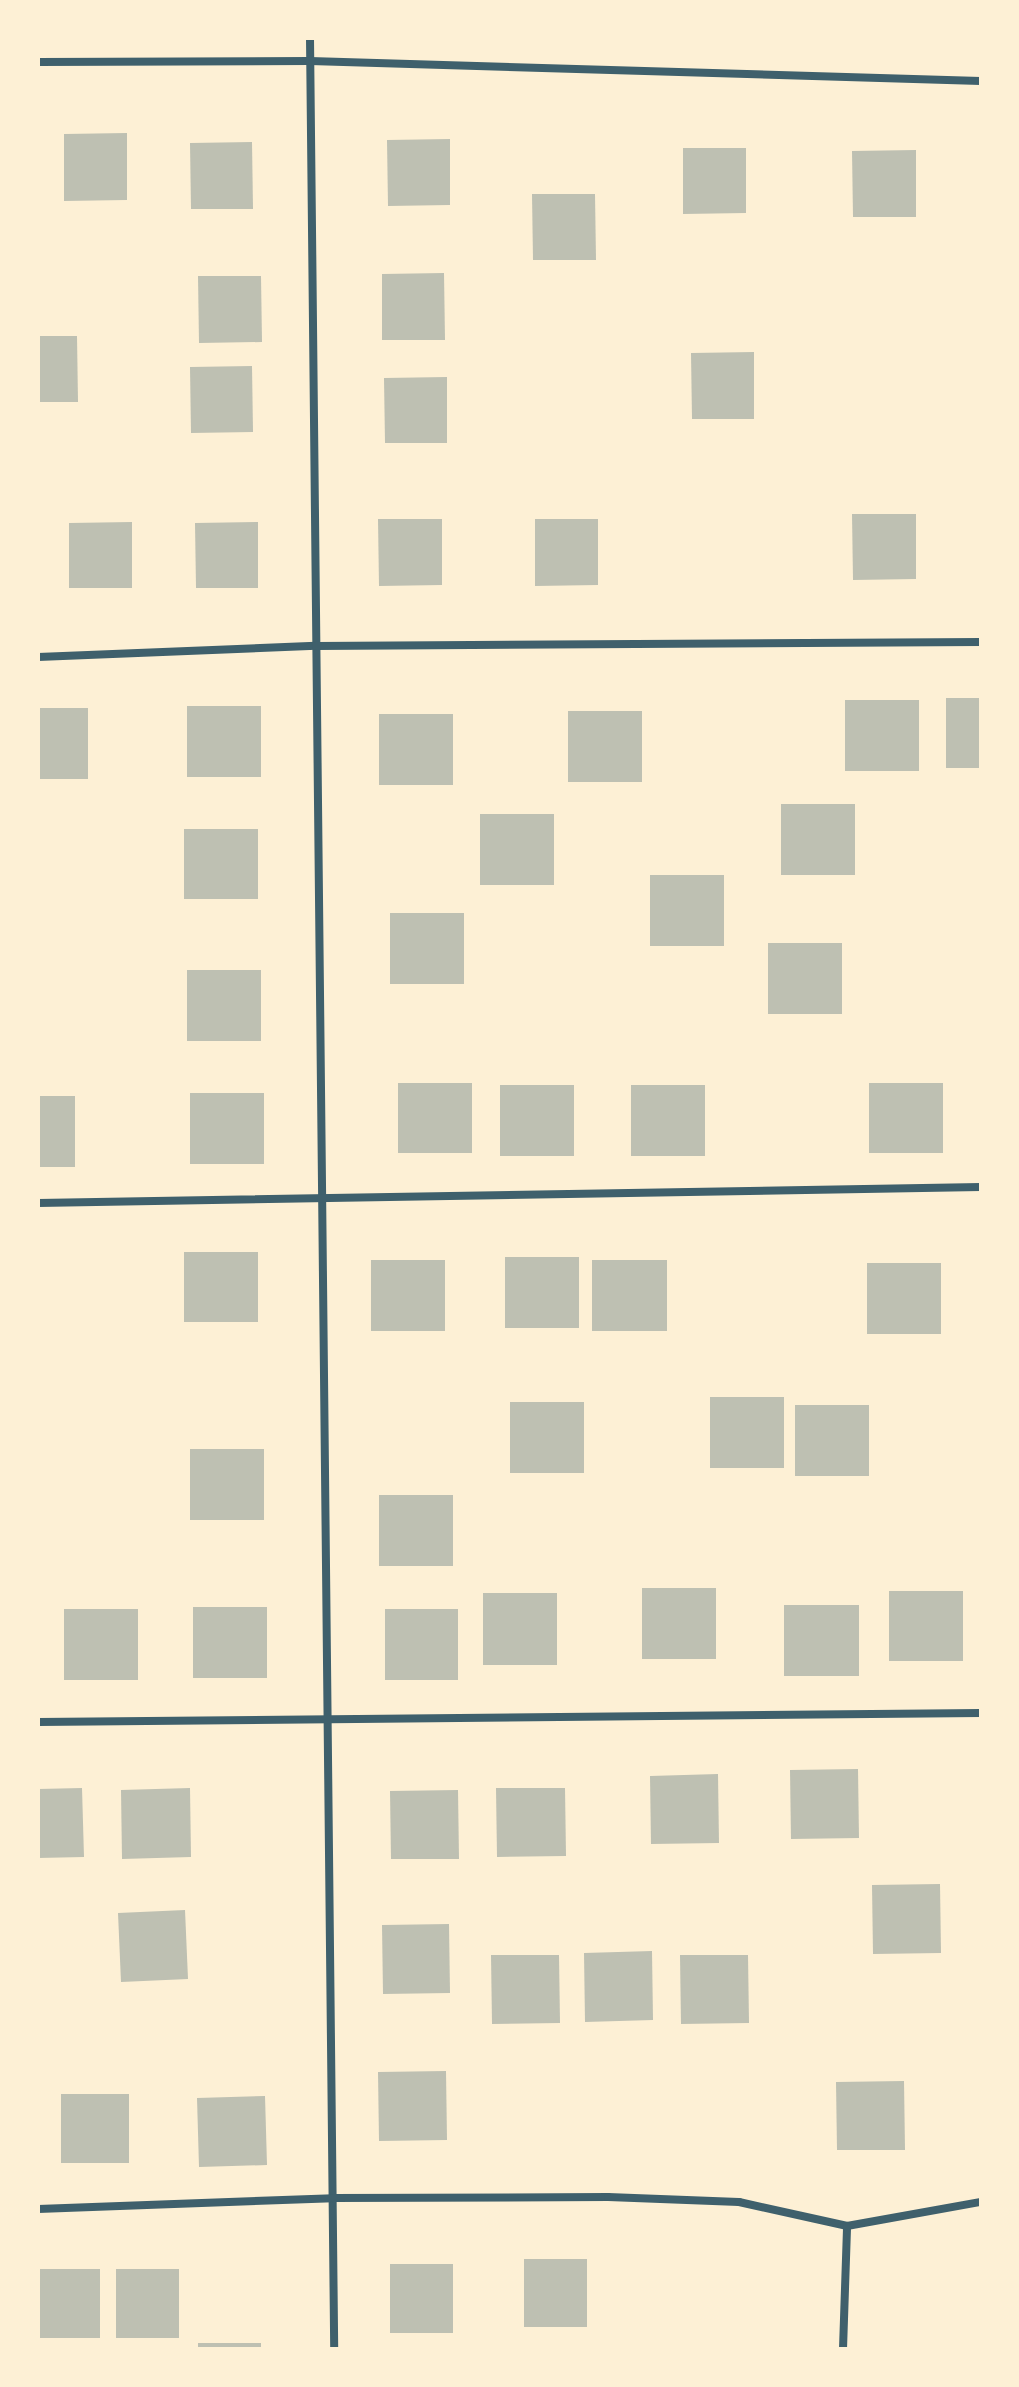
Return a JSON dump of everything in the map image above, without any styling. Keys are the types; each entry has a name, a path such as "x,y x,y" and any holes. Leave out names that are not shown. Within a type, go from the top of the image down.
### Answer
{"street":[{"path":"310,38 334,2349"},
{"path":"38,62 310,61 981,81"},
{"path":"38,657 316,646 981,642"},
{"path":"38,1203 981,1187"},
{"path":"38,1722 327,1716 981,1713"},
{"path":"38,2209 333,2198 724,2202 847,2226 981,2202"},
{"path":"843,2349 847,2226"}],"building":[{"path":"127,133 127,200 64,201 64,134"},
{"path":"450,139 450,205 388,206 387,140"},
{"path":"252,142 253,209 191,209 190,143"},
{"path":"683,148 746,148 746,213 683,214"},
{"path":"916,150 916,217 853,217 852,151"},
{"path":"532,194 595,194 596,260 533,260"},
{"path":"444,273 445,340 382,340 382,274"},
{"path":"198,276 261,276 262,342 199,343"},
{"path":"38,336 77,336 78,402 38,402"},
{"path":"754,352 754,419 692,419 691,353"},
{"path":"252,366 253,432 191,433 190,367"},
{"path":"447,377 447,443 385,443 384,378"},
{"path":"852,514 916,514 916,579 853,580"},
{"path":"378,519 442,519 442,585 379,586"},
{"path":"535,519 598,519 598,585 535,586"},
{"path":"132,522 132,588 69,588 69,523"},
{"path":"258,522 258,588 196,588 195,523"},
{"path":"946,698 981,698 981,768 946,768"},
{"path":"845,700 919,700 919,771 845,771"},
{"path":"187,706 261,706 261,777 187,777"},
{"path":"38,708 88,708 88,779 38,779"},
{"path":"568,711 642,711 642,782 568,782"},
{"path":"379,714 453,714 453,785 379,785"},
{"path":"781,804 855,804 855,875 781,875"},
{"path":"480,814 554,814 554,885 480,885"},
{"path":"184,829 258,829 258,899 184,899"},
{"path":"650,875 724,875 724,946 650,946"},
{"path":"390,913 464,913 464,984 390,984"},
{"path":"768,943 842,943 842,1014 768,1014"},
{"path":"187,970 261,970 261,1041 187,1041"},
{"path":"398,1083 472,1083 472,1153 398,1153"},
{"path":"869,1083 943,1083 943,1153 869,1153"},
{"path":"500,1085 574,1085 574,1156 500,1156"},
{"path":"631,1085 705,1085 705,1156 631,1156"},
{"path":"190,1093 264,1093 264,1164 190,1164"},
{"path":"38,1096 75,1096 75,1167 38,1167"},
{"path":"184,1252 258,1252 258,1322 184,1322"},
{"path":"505,1257 579,1257 579,1328 505,1328"},
{"path":"371,1260 445,1260 445,1331 371,1331"},
{"path":"592,1260 667,1260 667,1331 592,1331"},
{"path":"867,1263 941,1263 941,1334 867,1334"},
{"path":"710,1397 784,1397 784,1468 710,1468"},
{"path":"510,1402 584,1402 584,1473 510,1473"},
{"path":"795,1405 869,1405 869,1476 795,1476"},
{"path":"190,1449 264,1449 264,1520 190,1520"},
{"path":"379,1495 453,1495 453,1566 379,1566"},
{"path":"642,1588 716,1588 716,1659 642,1659"},
{"path":"889,1591 963,1591 963,1661 889,1661"},
{"path":"483,1593 557,1593 557,1665 483,1665"},
{"path":"784,1605 859,1605 859,1676 784,1676"},
{"path":"193,1607 267,1607 267,1678 193,1678"},
{"path":"64,1609 138,1609 138,1680 64,1680"},
{"path":"385,1609 458,1609 458,1680 385,1680"},
{"path":"858,1769 859,1838 791,1839 790,1770"},
{"path":"718,1774 719,1843 651,1844 650,1776"},
{"path":"82,1788 84,1857 38,1858 38,1789"},
{"path":"190,1788 191,1857 122,1859 121,1790"},
{"path":"496,1788 565,1788 566,1856 497,1857"},
{"path":"458,1790 459,1859 391,1859 390,1791"},
{"path":"940,1884 941,1953 873,1954 872,1885"},
{"path":"185,1910 188,1979 121,1982 118,1913"},
{"path":"449,1924 450,1993 383,1994 382,1925"},
{"path":"652,1951 653,2020 585,2022 584,1953"},
{"path":"491,1955 559,1955 560,2023 492,2024"},
{"path":"680,1955 748,1955 749,2023 681,2024"},
{"path":"446,2071 447,2140 379,2141 378,2072"},
{"path":"904,2081 905,2150 837,2150 836,2082"},
{"path":"61,2094 129,2094 129,2163 61,2163"},
{"path":"265,2096 267,2165 199,2167 197,2098"},
{"path":"524,2259 587,2259 587,2327 524,2327"},
{"path":"390,2264 453,2264 453,2333 390,2333"},
{"path":"38,2269 100,2269 100,2338 38,2338"},
{"path":"116,2269 179,2269 179,2338 116,2338"},
{"path":"198,2343 261,2343 261,2349 198,2349"}]}
